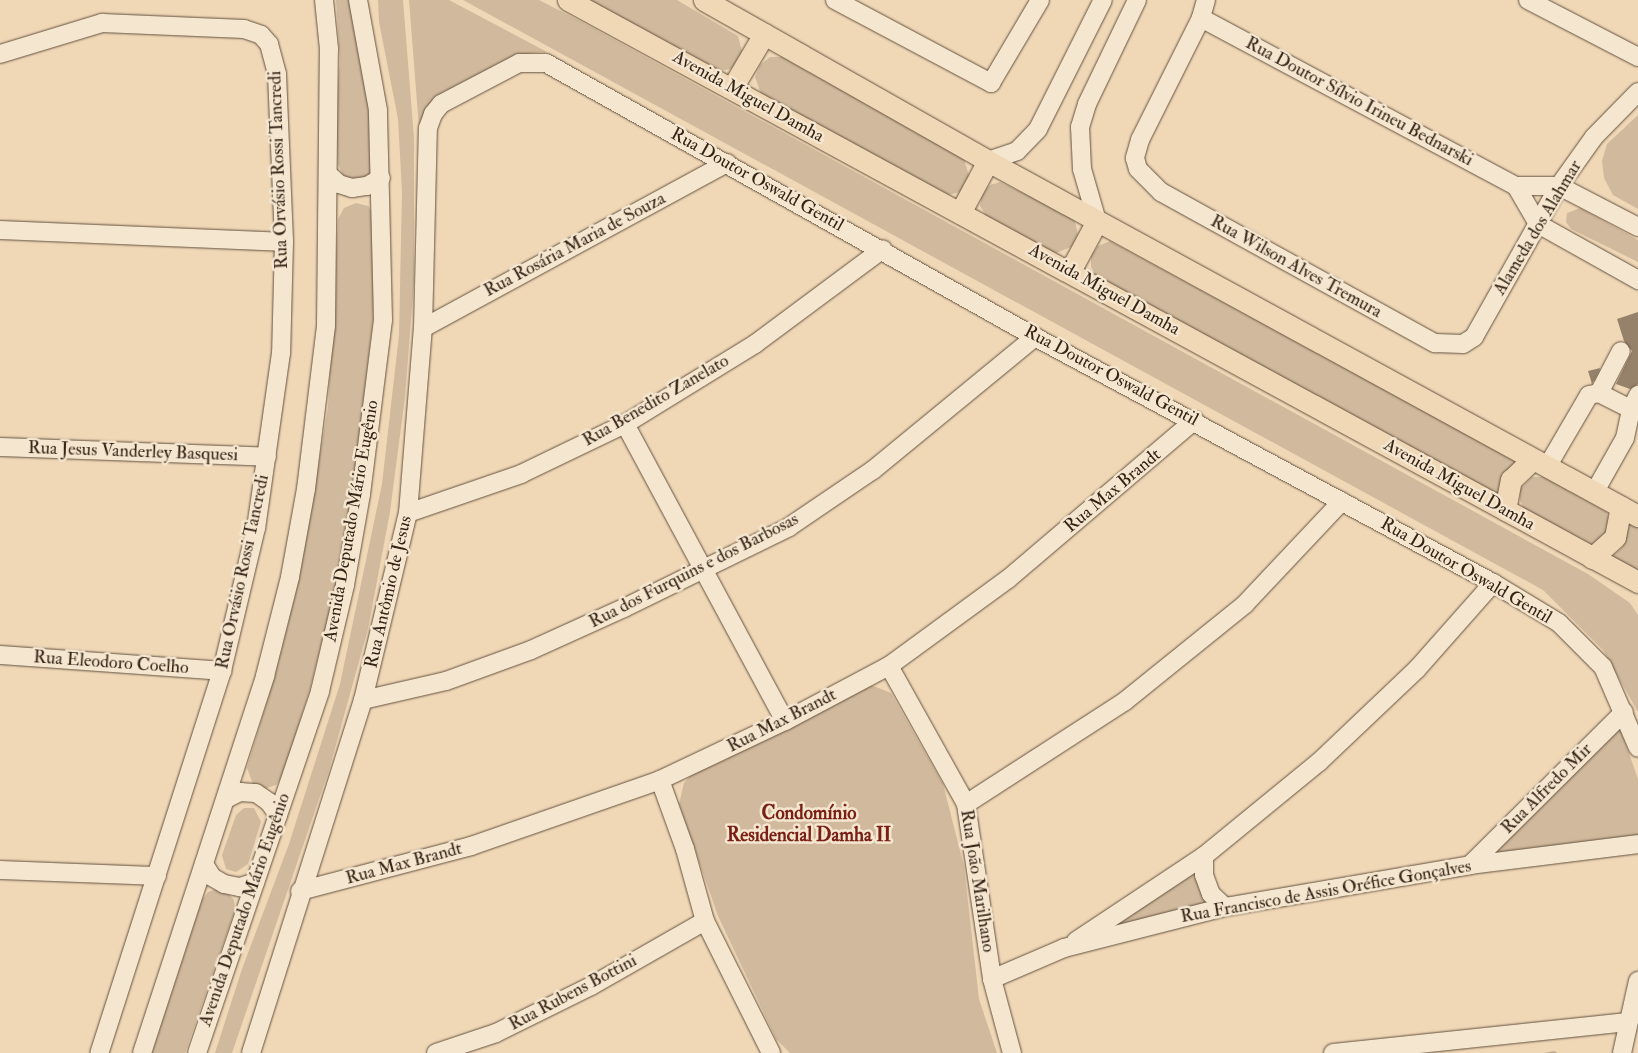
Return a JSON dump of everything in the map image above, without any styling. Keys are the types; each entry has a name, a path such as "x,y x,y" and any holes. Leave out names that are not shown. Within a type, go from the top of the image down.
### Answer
{"main road":[{"name":"Avenida Miguel Damha","path":"568,0 1070,271 1638,582"},
{"path":"704,0 988,161 1629,512 1615,537 1592,558"},
{"path":"732,88 764,34"},
{"path":"960,213 988,161"},
{"path":"1070,271 1097,221"},
{"path":"1505,510 1510,480 1539,463"}],"street":[{"path":"142,1053 226,799 267,667 290,577 306,489 326,325 329,49 324,0"},
{"name":"Avenida Deputado Mário Eugênio","path":"197,1053 320,690 345,585 361,494 383,320 382,207 378,110 358,0"},
{"path":"835,0 860,6 991,83 1040,0"},
{"path":"988,161 1017,151 1038,129 1103,0"},
{"path":"1097,221 1082,170 1080,126 1087,104 1137,0"},
{"path":"1201,18 1206,0"},
{"path":"1528,0 1638,57"},
{"name":"Rua Wilson Alves Tremura","path":"1201,18 1140,140 1135,158 1138,169 1161,192 1420,337 1435,343 1463,344"},
{"name":"Rua Doutor Sílvio Irineu Bednarski","path":"1201,18 1516,186 1559,186"},
{"name":"Rua Orvásio Rossi Tancredi","path":"0,54 102,23 244,29 261,35 269,44 278,74 284,242 281,353 256,528 222,671 99,1053"},
{"name":"Rua Doutor Oswald Gentil","path":"433,114 449,99 504,68 531,60 546,62 883,249 1035,337 1195,420 1493,583 1559,623 1603,668 1624,712 1638,748"},
{"name":"Alameda dos Alahmar","path":"1463,344 1474,337 1559,186 1594,137 1638,92"},
{"name":"Rua Antômio de Jesus","path":"251,1053 300,891 363,700 408,513 423,328 428,128 433,114"},
{"name":"Rua Rosária Maria de Souza","path":"423,328 727,163"},
{"path":"329,175 339,184 352,188 367,186 381,178"},
{"path":"1516,186 1538,224 1638,280"},
{"path":"1559,186 1638,228"},
{"path":"328,205 354,196 369,198 382,207"},
{"path":"0,230 284,242"},
{"name":"Rua Benedito Zanelato","path":"408,513 521,474 625,424 755,344 883,249"},
{"name":"Rua dos Furquins e dos Barbosas","path":"363,700 446,681 531,650 624,608 703,567 788,527 873,470 1035,337"},
{"path":"1599,393 1621,351"},
{"path":"1539,463 1589,395 1599,393 1634,402 1625,438 1594,493"},
{"name":"Rua Max Brandt","path":"300,891 471,846 660,780 786,721 889,666 1008,579 1195,420"},
{"path":"625,424 786,721"},
{"name":"Rua Jesus Vanderley Basquesi","path":"0,446 267,457"},
{"path":"966,804 1125,701 1245,604 1342,501"},
{"path":"1064,948 1204,856 1319,762 1417,669 1493,583"},
{"name":"Rua Eleodoro Coelho","path":"0,656 222,671"},
{"name":"Rua João Marilhano","path":"889,666 966,804 992,979 1012,1053"},
{"name":"Rua Alfredo Mir","path":"1470,865 1624,712"},
{"path":"660,780 685,849 705,921 771,1053"},
{"path":"226,799 240,792 256,794 269,802 278,815"},
{"name":"Rua Francisco de Assis Oréfice Gonçalves","path":"992,979 1064,948 1225,907 1470,865 1638,844"},
{"path":"1204,856 1204,875 1211,894 1225,907"},
{"path":"204,864 212,876 224,884 240,887 255,882"},
{"path":"0,870 156,876"},
{"name":"Rua Rubens Bottini","path":"436,1053 496,1033 591,986 705,921"},
{"path":"1622,1053 1638,981"},
{"path":"1332,1053 1628,1022"}],"shaded area":[{"path":"336,0 350,0 370,110 372,171 368,177 356,181 344,177 338,165 336,110 340,61"},
{"path":"378,0 403,0 414,138 414,282 405,397 390,512 368,629 329,770 232,1053 215,1053 242,969 289,844 340,684 382,484 399,335 402,192 398,119 379,22"},
{"path":"409,0 449,0 547,52 532,53 503,61 446,91 438,97 419,128"},
{"path":"463,0 539,0 1588,574 1630,603 1638,615 1638,712 1603,650 1543,590"},
{"path":"587,0 677,0 738,36 743,55 731,69 718,71"},
{"path":"770,57 782,57 964,159 969,176 960,192 948,195 761,94 755,77 760,65"},
{"path":"1638,115 1638,209 1613,195 1604,178 1602,161 1607,144"},
{"path":"1000,182 1074,218 1078,234 1073,246 1054,254 987,217 980,206 982,194 990,185"},
{"path":"356,203 368,206 375,217 373,321 353,493 336,586 310,689 283,775 276,785 264,789 253,784 247,768 275,675 299,579 328,407 338,219 344,208"},
{"path":"1580,208 1638,240 1638,262 1571,229 1566,222 1567,213"},
{"path":"1110,241 1520,463 1501,499 1097,277 1091,267 1091,256 1098,246"},
{"path":"1532,477 1544,477 1607,512 1611,528 1591,545 1525,510 1520,501 1520,489"},
{"path":"1630,523 1638,527 1638,573 1610,559 1623,546"},
{"path":"871,685 891,693 943,784 964,866 979,999 997,1053 790,1053 776,1039 718,916 679,804 684,783 692,774"},
{"path":"1619,725 1638,779 1638,838 1486,857"},
{"path":"244,808 254,808 261,822 248,864 236,872 226,869 222,855 236,815"},
{"path":"1198,866 1211,904 1098,933"},
{"path":"218,889 227,892 234,900 235,910 185,1053 152,1053 202,900 208,892"}],"building":[{"path":"1638,312 1638,384 1630,389 1616,384 1632,351 1624,341 1617,319"},
{"path":"1600,368 1592,384 1588,371"}],"district":[{"name":"Condomínio Residencial Damha II","path":"809,825"}]}
